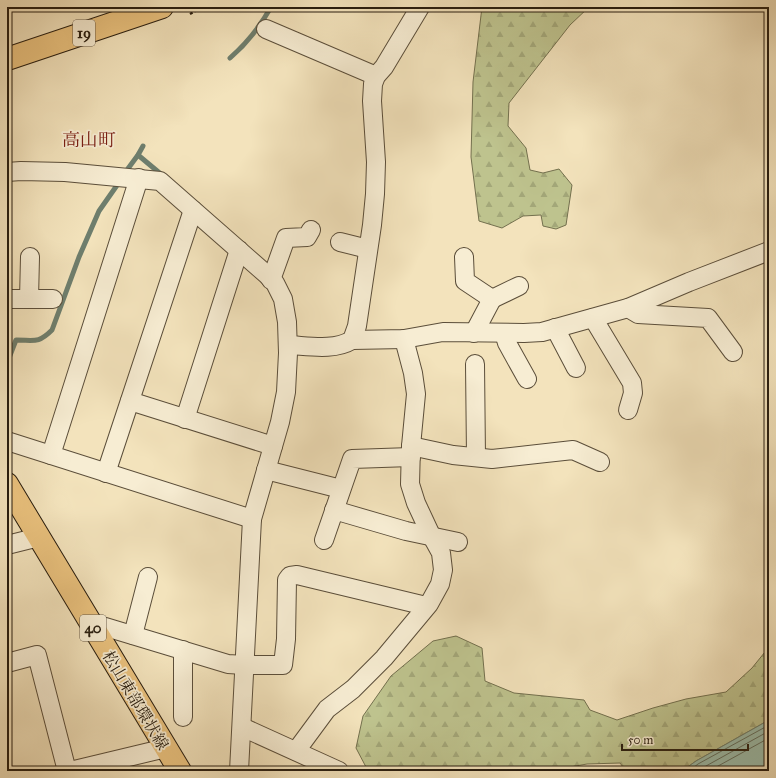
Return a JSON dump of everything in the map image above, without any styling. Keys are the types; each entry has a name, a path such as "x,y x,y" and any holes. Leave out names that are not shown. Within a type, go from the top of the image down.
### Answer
{"main road":[{"name":"19","path":"7,59 162,7"},
{"name":"松山東部環状線","path":"7,484 180,771"}],"street":[{"path":"352,340 356,326 372,225 375,194 376,162 372,101 373,84 376,76 384,67 420,7"},
{"path":"266,29 376,76"},
{"path":"7,172 65,172 160,181 275,283 283,299 287,322 288,345 286,392 280,422 252,518 240,771"},
{"path":"51,455 138,178"},
{"path":"106,473 193,210"},
{"path":"271,280 286,238 307,237 311,230"},
{"path":"340,242 368,249"},
{"path":"185,419 239,250"},
{"path":"288,345 332,346 346,344 352,340 404,339 443,332 542,332 628,308 689,282 769,251"},
{"path":"29,299 30,257"},
{"path":"464,257 464,281 492,299"},
{"path":"474,333 492,299 519,286"},
{"path":"7,299 53,299"},
{"path":"628,308 638,314 708,318 733,352"},
{"path":"593,318 632,382 633,392 628,410"},
{"path":"555,328 576,368"},
{"path":"504,333 507,343 527,379"},
{"path":"296,751 327,709 353,689 384,658 426,606 440,584 443,570 441,552 431,536 416,503 410,484 416,394 413,373 404,339"},
{"path":"475,364 482,386 476,457"},
{"path":"130,401 273,446"},
{"path":"7,441 252,518"},
{"path":"324,540 352,459 411,452 492,459 573,450 600,462"},
{"path":"266,470 341,489"},
{"path":"334,510 406,531 458,542"},
{"path":"7,545 39,537"},
{"path":"89,622 228,664 284,665 287,580 290,576 297,575 426,606"},
{"path":"133,635 148,577"},
{"path":"183,717 184,650"},
{"path":"7,663 37,655 76,770 166,748"},
{"path":"242,726 338,771"}],"path":[{"path":"190,14 202,7"}],"green space":[{"path":"482,7 589,7 570,25 509,103 508,126 526,148 530,170 543,173 559,169 572,185 566,225 556,229 543,226 541,215 523,216 502,228 479,221 471,157 473,82"},
{"path":"456,636 482,648 485,681 514,693 584,700 590,710 617,720 686,699 726,692 752,668 769,647 769,720 696,761 682,771 626,771 620,763 587,764 547,771 443,771 366,767 356,748 363,716 391,676 433,641"}],"water":[{"path":"769,720 769,771 682,771 696,761"}],"waterway":[{"path":"230,58 253,34 271,7"},
{"path":"124,174 143,146"},
{"path":"138,155 162,175"},
{"path":"7,363 16,340 36,340 52,330 79,257 99,211 120,181"}],"district":[{"name":"高山町","path":"89,140"}]}
